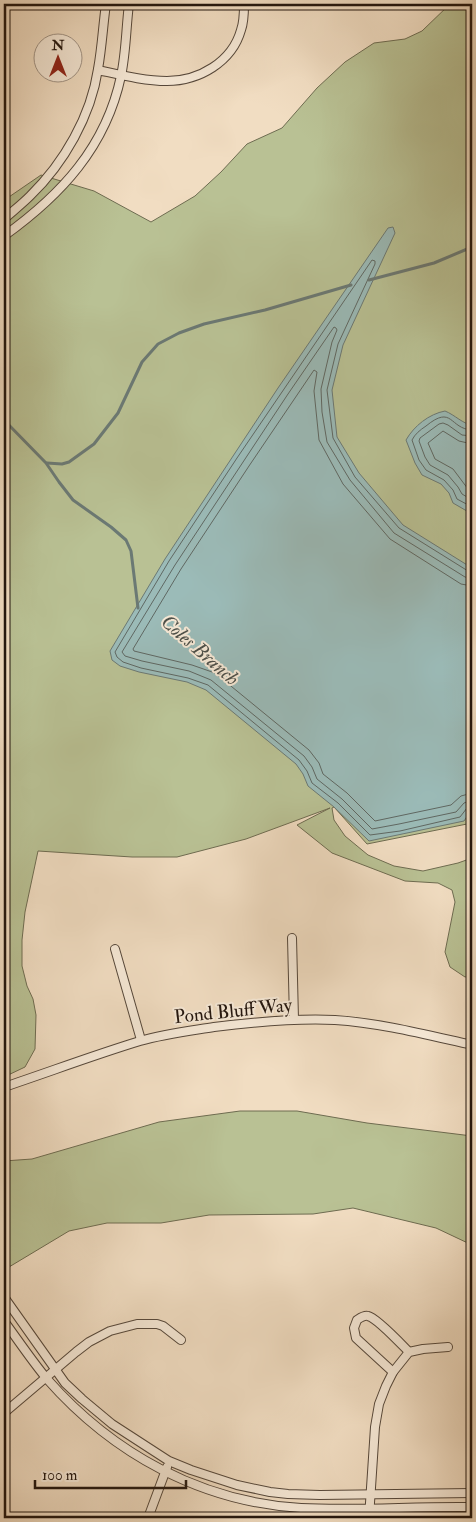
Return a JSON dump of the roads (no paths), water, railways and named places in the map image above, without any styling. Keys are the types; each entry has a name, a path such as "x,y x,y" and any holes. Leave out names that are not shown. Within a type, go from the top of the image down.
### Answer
{"street":[{"path":"4,219 40,186 68,148 86,114 98,70 106,4"},
{"path":"4,236 29,217 63,186 94,146 108,119 121,75 129,4"},
{"path":"98,70 168,81 202,74 216,66 227,56 236,43 244,16 244,4"},
{"path":"292,938 294,1020"},
{"path":"115,949 141,1040"},
{"name":"Pond Bluff Way","path":"4,1087 141,1040 188,1031 256,1022 335,1020 384,1026 472,1045"},
{"path":"4,1297 65,1384 97,1413 170,1461 191,1470 221,1481 270,1492 320,1495 472,1493"},
{"path":"393,1372 356,1338 354,1328 357,1320 363,1316 369,1316 410,1352"},
{"path":"4,1321 46,1378 65,1398 100,1430 140,1458 165,1472 222,1494 251,1501 302,1508 472,1507"},
{"path":"4,1414 89,1342 110,1331 125,1326 157,1324 164,1326 181,1340"},
{"path":"369,1518 375,1427 379,1404 393,1372 410,1352 448,1347"},
{"path":"148,1518 170,1461"}],"water":[{"path":"393,227 395,233 343,345 332,390 337,437 359,473 403,525 472,568 472,809 464,821 369,841 334,807 308,786 296,764 206,690 187,682 120,666 112,660 110,651 165,559 278,388 388,228"},
{"path":"445,411 472,425 472,514 453,503 449,493 441,484 422,475 406,440 422,421"}],"waterway":[{"path":"369,280 434,263 472,247"},
{"path":"47,463 62,464 69,462 94,444 118,413 142,362 158,344 179,333 204,324 265,310 351,285"},
{"name":"Coles Branch","path":"4,420 46,463 73,500 126,540 131,551 138,608"}]}
